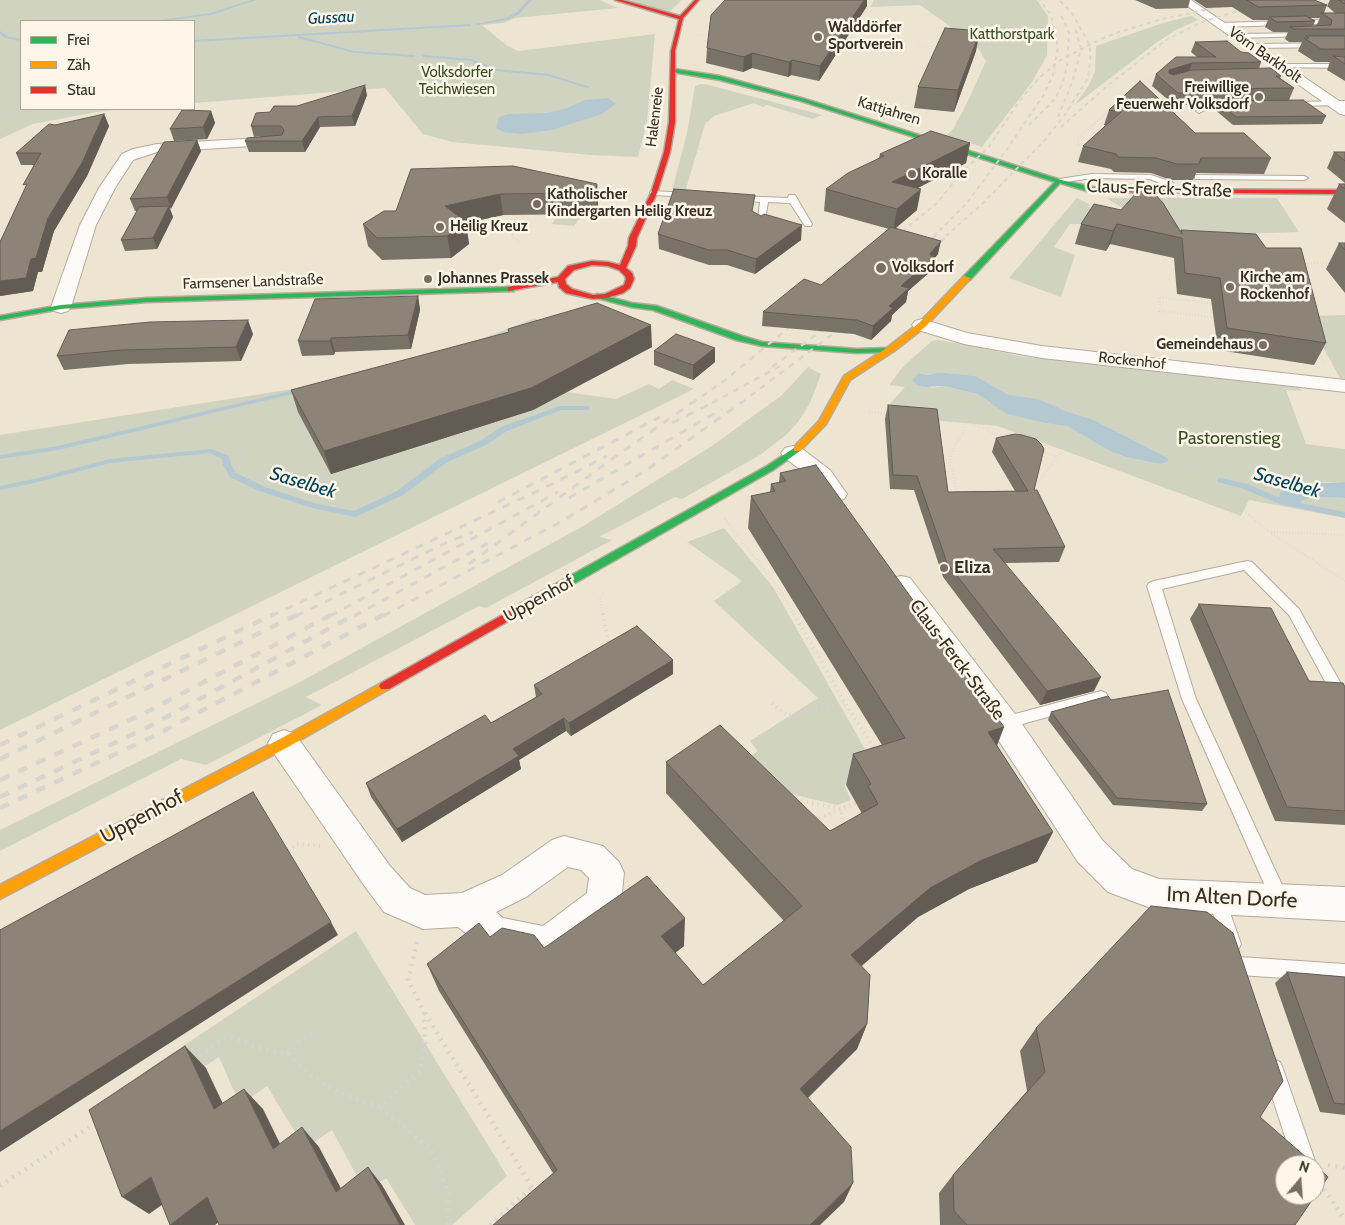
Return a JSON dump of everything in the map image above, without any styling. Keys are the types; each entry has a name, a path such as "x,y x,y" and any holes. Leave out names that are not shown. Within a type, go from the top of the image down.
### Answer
{"street":[{"path":"617,0 681,18"},
{"name":"Halenreie","path":"622,268 632,246 633,238 654,193 667,152 672,122 673,51 681,18 696,0"},
{"name":"Vörn Barkholt","path":"1184,0 1221,24 1283,70 1339,103 1345,111"},
{"name":"Kattjahren","path":"674,76 737,83 803,100 1059,181"},
{"path":"62,307 88,225 107,188 127,157 138,152 156,148 278,141"},
{"path":"849,512 822,475 793,453 823,422 843,383 863,366 891,350 922,325 1059,181"},
{"name":"Claus-Ferck-Straße","path":"1059,181 1087,188 1111,191 1345,192"},
{"name":"Halenreie","path":"600,263 633,238"},
{"name":"Farmsener Landstraße","path":"507,290 561,278 566,271 577,266 600,263 622,268"},
{"path":"622,268 629,275 630,279 627,286"},
{"path":"561,278 562,286 569,291"},
{"name":"Farmsener Landstraße","path":"0,318 62,307 157,300 507,290 522,292 569,291 586,296 600,296 616,293 627,286 654,308"},
{"name":"Farmsener Landstraße","path":"600,296 631,305 654,308 752,342 805,348 858,351 891,350"},
{"name":"Rockenhof","path":"922,325 996,345 1338,385"},
{"name":"Farmsener Landstraße","path":"805,348 830,360"},
{"path":"837,370 843,383"},
{"name":"Uppenhof","path":"0,892 284,743 712,502 793,453"},
{"name":"Claus-Ferck-Straße","path":"885,564 1004,722 1090,851 1120,881"},
{"path":"284,743 396,900 422,912 464,910"},
{"name":"Im Alten Dorfe","path":"1120,881 1159,895 1345,904"}],"lane":[{"path":"1237,36 1316,33 1302,21"},
{"path":"1221,24 1345,21"},
{"path":"1252,46 1345,45"},
{"path":"1256,61 1283,70 1345,66"},
{"path":"1284,104 1339,103"},
{"path":"1199,111 1208,105 1246,104"},
{"path":"1198,177 1304,178"},
{"path":"654,193 695,195"},
{"path":"724,197 792,199 808,224"},
{"path":"760,226 764,199"},
{"path":"1280,901 1189,699 1154,586 1247,564 1294,612 1345,705"},
{"path":"1004,722 1101,697"},
{"path":"1217,898 1245,985"},
{"path":"1239,966 1345,973"},
{"path":"1267,1050 1302,1155"}],"path":[{"path":"489,0 478,8 473,18 474,24 479,32 504,50 527,56 588,60 598,63 628,79 633,88 632,97 612,125 562,144"},
{"path":"923,0 988,23 997,33 996,46 998,58 1004,71"},
{"path":"988,23 991,0"},
{"path":"940,142 973,120 984,107 1031,24 1029,7 1026,0"},
{"path":"698,35 710,35"},
{"path":"837,42 864,44"},
{"path":"917,45 944,47"},
{"path":"1137,88 1196,45"},
{"path":"970,50 996,46"},
{"path":"195,98 274,92 336,78 388,80 405,84 425,97 451,108 474,132 521,142 562,144 578,147 632,147 612,125"},
{"path":"1078,145 1078,138 1118,103"},
{"path":"0,118 52,110"},
{"path":"474,132 492,115"},
{"path":"495,217 519,242"},
{"path":"1302,263 1332,263"},
{"path":"1218,305 1159,297 1160,311 1224,320"},
{"path":"1317,347 1338,385"},
{"path":"1064,354 1243,511 1269,532 1345,581"},
{"path":"888,372 884,376 972,411 1243,511"},
{"path":"0,468 304,400"},
{"path":"960,500 950,459 955,445 964,432 965,421 972,411"},
{"path":"869,412 898,415"},
{"path":"926,418 965,421 1011,439"},
{"path":"1031,493 1067,445"},
{"path":"1039,450 1057,457"},
{"path":"1110,461 1197,471 1260,468 1345,473"},
{"path":"712,502 780,590 878,756"},
{"path":"1269,532 1345,535"},
{"path":"606,586 600,598 609,646"},
{"path":"780,590 789,587"},
{"path":"772,703 788,716 845,703"},
{"path":"789,799 841,809"},
{"path":"791,805 798,800"},
{"path":"809,823 866,800"},
{"path":"841,809 844,827"},
{"path":"422,912 408,980 424,1012 537,1193"},
{"path":"380,1107 420,1071 425,1048 424,1012"},
{"path":"288,1054 297,1044 314,1032"},
{"path":"188,1062 228,1036 259,1048 288,1054 309,1074 338,1092 380,1107 432,1152 448,1194 448,1225"},
{"path":"0,1186 98,1122"},
{"path":"490,1225 532,1187"},
{"path":"1325,1191 1345,1220"}],"green space":[{"name":"Volksdorfer Teichwiesen","path":"0,0 599,0 618,8 515,18 504,23 482,25 506,45 518,51 655,34 647,122 638,157 591,155 452,142 423,134 385,88 195,103 195,20 20,20 20,110 116,110 33,124 0,139"},
{"path":"626,0 682,0 668,13"},
{"name":"Katthorstpark","path":"874,0 1037,0 1048,16 1047,55 1032,82 982,147 947,135 953,129 967,103 986,61 978,48 964,47 955,30 920,5 870,7"},
{"path":"1191,16 1198,20 1174,31 1156,43 1075,105 1089,85 1095,71 1096,46 1163,23"},
{"path":"701,84 822,115 813,119 767,105 763,107 754,103 714,116 705,124 685,192 672,191 687,133 695,86"},
{"path":"569,198 593,200 574,226 552,224"},
{"path":"1077,198 1089,204 1091,213 1084,224 1070,224 1054,247 1075,255 1061,297 1009,278"},
{"path":"1106,198 1277,198 1299,232 1212,235 1190,250"},
{"path":"1345,315 1345,379 1340,378 1316,335 1308,316"},
{"path":"535,318 549,327 299,412 331,473 533,410 566,392 616,399 649,384 659,389 672,380 694,389 0,730 0,435 299,388 373,373 434,358"},
{"name":"Pastorenstieg","path":"938,340 1025,357 1086,362 1296,386 1303,391 1286,390 1306,444 1345,449 1345,482 1305,483 1298,506 1302,501 1310,497 1345,498 1345,518 1249,500 1241,516 998,426 885,416 889,405 905,387 889,385 902,368 932,341","holes":["918,373 929,375 947,373 976,376 1009,395 1055,406 1094,420 1166,457 1160,464 1119,455 1067,426 990,403 977,394 944,386 932,388 913,380"]},
{"path":"808,367 821,374 810,403 798,422 786,435 760,455 682,499 675,497 599,537 612,540 486,608 479,606 306,697 322,705 206,765 181,759 0,851 0,830 300,682 585,525 712,446 782,395"},
{"path":"724,528 773,587 879,774 844,785 851,800 837,805 771,789 741,763 758,751 750,741 818,698 714,601 742,581 687,542"},
{"path":"356,931 507,1176 452,1225 415,1225 386,1178 366,1193 332,1130 305,1148 267,1086 240,1105 219,1057 159,1096 147,1070"}],"water":[{"path":"608,98 616,104 602,114 552,130 521,134 503,132 496,128 499,117 508,114 547,113 567,108 585,100"},
{"path":"918,373 976,376 1009,395 1037,399 1094,420 1166,457 1169,461 1160,464 1126,457 1112,452 1067,426 1007,414 977,394 944,386 925,387 917,385 912,380"},
{"path":"1345,482 1345,498 1310,497 1302,501 1298,506 1278,500 1282,488 1291,485"}],"building":[{"path":"725,0 864,0 820,66 792,60 789,62 752,53 744,57 707,48 711,15"},
{"path":"1247,0 1314,0 1327,5 1258,7"},
{"path":"1321,13 1345,13 1345,29 1294,29 1290,27 1331,25 1332,20"},
{"path":"1306,16 1315,21 1277,22 1269,17"},
{"path":"945,28 980,31 958,90 918,87"},
{"path":"1306,36 1345,36 1345,49 1321,49 1304,38 1309,38"},
{"path":"1227,41 1241,52 1249,53 1261,62 1192,63 1169,70 1169,73 1173,75 1192,70 1271,68 1281,76 1276,76 1294,88 1212,89 1206,93 1178,93 1156,74 1176,57 1216,57 1195,42"},
{"path":"1333,56 1345,57 1345,64"},
{"path":"1140,81 1195,133 1244,133 1271,158 1201,158 1199,164 1177,164 1156,158 1118,157 1116,154 1083,146 1121,112 1109,110"},
{"path":"365,85 352,116 318,117 302,141 245,141 247,138 282,135 284,130 281,126 251,126 256,113 270,112 274,106 297,106"},
{"path":"1303,100 1326,116 1236,117 1217,101"},
{"path":"182,110 211,111 203,127 170,129"},
{"path":"104,114 82,163 48,218 36,258 31,259 26,278 0,281 0,242 27,184 23,185 41,153 16,153 49,124 55,125"},
{"path":"931,131 970,143 892,182 921,189 897,209 826,189 848,173 884,156 880,154"},
{"path":"197,140 167,197 130,199 164,142"},
{"path":"1334,152 1345,152 1345,161"},
{"path":"513,166 597,184 596,193 500,194 445,206 466,222 447,236 377,238 363,224 384,211 396,211 411,169"},
{"path":"1145,183 1163,203 1182,234 1181,230 1256,234 1266,248 1301,248 1326,343 1227,328 1220,278 1185,273 1182,238 1117,224 1113,231 1081,224 1094,204 1121,210"},
{"path":"674,189 755,195 752,211 761,216 764,214 802,225 756,259 727,250 709,250 658,234"},
{"path":"169,206 153,238 121,240 139,207"},
{"path":"891,227 941,241 930,254 933,258 901,286 909,288 889,306 893,308 873,326 857,320 763,312 804,279 821,285"},
{"path":"1339,243 1345,243 1345,250"},
{"path":"418,296 408,335 331,338 330,341 298,341 315,299"},
{"path":"597,303 651,325 531,388 324,451 291,390 509,332 508,329"},
{"path":"248,320 236,347 122,350 57,356 69,330 150,322"},
{"path":"676,334 715,348 693,365 654,351"},
{"path":"888,405 937,409 948,492 1028,491 996,438 1015,434 1036,439 1041,444 1044,449 1034,490 1037,490 1065,547 993,549 1101,677 1047,691 947,563 917,476 893,475"},
{"path":"816,465 1004,727 988,732 1053,832 982,860 930,888 851,955 870,975 867,1024 800,1089 851,1147 853,1183 810,1225 493,1225 557,1170 427,964 479,923 490,937 502,928 534,935 544,948 647,876 685,918 661,936 703,985 802,906 666,762 720,725 830,831 878,804 868,786 871,784 853,754 905,738 751,496 775,491 771,484 786,481 780,473"},
{"path":"1199,604 1271,608 1309,681 1343,683 1345,687 1345,811 1287,807"},
{"path":"637,626 673,660 569,723 564,718 513,749 519,756 397,829 366,783 485,715 491,723 542,694 534,685"},
{"path":"1168,690 1207,804 1117,798 1051,712 1108,696 1111,700"},
{"path":"253,792 331,922 0,1131 0,930"},
{"path":"1151,906 1207,912 1233,933 1283,1081 1260,1117 1304,1155 1275,1155 1275,1205 1309,1205 1295,1225 967,1225 954,1211 953,1175 1045,1072 1036,1028"},
{"path":"1287,972 1345,977 1345,1104 1334,1103"},
{"path":"185,1046 214,1109 244,1089 273,1149 302,1127 336,1192 368,1167 400,1225 219,1225 207,1197 170,1225 151,1177 122,1197 89,1110"}],"waterway":[{"path":"163,20 211,14 254,0"},
{"name":"Gussau","path":"477,24 507,19 518,13 530,0"},
{"name":"Gussau","path":"195,41 470,25"},
{"name":"Gussau","path":"0,32 6,37 20,40"},
{"path":"299,37 354,52 414,56"},
{"path":"423,56 472,60 496,70 549,75 588,87"},
{"name":"Saselbek","path":"0,457 58,448 303,390"},
{"name":"Saselbek","path":"0,488 110,461 211,451 226,458 227,465 233,475 262,489 316,506 355,514 400,493 444,460 483,443 504,429 560,408 587,408"},
{"name":"Saselbek","path":"1221,480 1244,486 1283,502 1345,515"}],"railway":[{"path":"1040,0 1051,15 1058,47 1055,64"},
{"path":"1059,0 1072,13 1089,45"},
{"path":"1089,45 1119,32 1162,19 1229,5"},
{"path":"1061,127 1105,88 1166,40 1202,22 1251,7"},
{"path":"1061,15 1069,33 1068,57"},
{"path":"1075,27 1081,50"},
{"path":"946,236 982,204 1044,141 1064,116 1088,78 1091,54 1089,45"},
{"path":"1081,50 1089,45"},
{"path":"1058,117 1072,83 1081,50"},
{"path":"1068,57 1081,50"},
{"path":"1029,125 1055,99 1063,82 1068,57"},
{"path":"1055,64 1068,57"},
{"path":"897,236 937,203 961,173 988,148 1023,96 1040,77 1055,64"},
{"path":"934,236 966,204 1005,152 1043,96 1053,75 1055,64"},
{"path":"894,239 899,235"},
{"path":"923,248 936,235"},
{"path":"931,250 948,235"},
{"path":"692,403 724,381 798,320"},
{"path":"772,367 832,323"},
{"path":"741,403 846,324"},
{"path":"712,403 780,366"},
{"path":"469,564 693,402"},
{"path":"383,616 564,520 645,471 742,402"},
{"path":"672,423 712,403"},
{"path":"569,498 722,409"},
{"path":"498,502 660,417"},
{"path":"271,616 546,487 607,456"},
{"path":"330,616 558,492"},
{"path":"296,616 448,542 473,532"},
{"path":"354,616 490,542"},
{"path":"0,745 274,614"},
{"path":"0,759 299,614"},
{"path":"0,780 143,714 333,614"},
{"path":"0,797 148,727 356,614"},
{"path":"0,808 152,737 385,614"}],"traffic: fast":[{"path":"674,71 720,78 803,100 1059,181 1087,189 1107,191"},
{"path":"967,278 1059,181"},
{"path":"0,318 61,307 147,300 511,289"},
{"path":"600,296 631,305 654,308 739,338 762,344 857,351 889,350"},
{"path":"522,608 770,468 797,449"}],"traffic: slow":[{"path":"797,449 823,422 847,378 891,349 922,325 967,278"},
{"path":"0,892 284,743 385,686"}],"traffic: jam":[{"path":"617,0 681,18"},
{"path":"622,268 632,246 633,238 654,193 667,152 672,122 673,51 681,18 697,0"},
{"path":"1107,191 1345,192"},
{"path":"511,289 561,279 571,268 592,263 608,264 622,268 629,275 630,279 627,286 620,291 606,296 593,297 569,291 562,285 561,279"},
{"path":"385,686 522,608"}],"place":[{"name":"Walddörfer Sportverein","path":"818,37"},
{"name":"Freiwillige Feuerwehr Volksdorf","path":"1259,97"},
{"name":"Koralle","path":"912,174"},
{"name":"Katholischer Kindergarten Heilig Kreuz","path":"537,204"},
{"name":"Heilig Kreuz","path":"440,227"},
{"name":"Volksdorf","path":"881,268"},
{"name":"Johannes Prassek","path":"428,279"},
{"name":"Kirche am Rockenhof","path":"1230,287"},
{"name":"Gemeindehaus","path":"1263,345"},
{"name":"Eliza","path":"944,568"}]}
